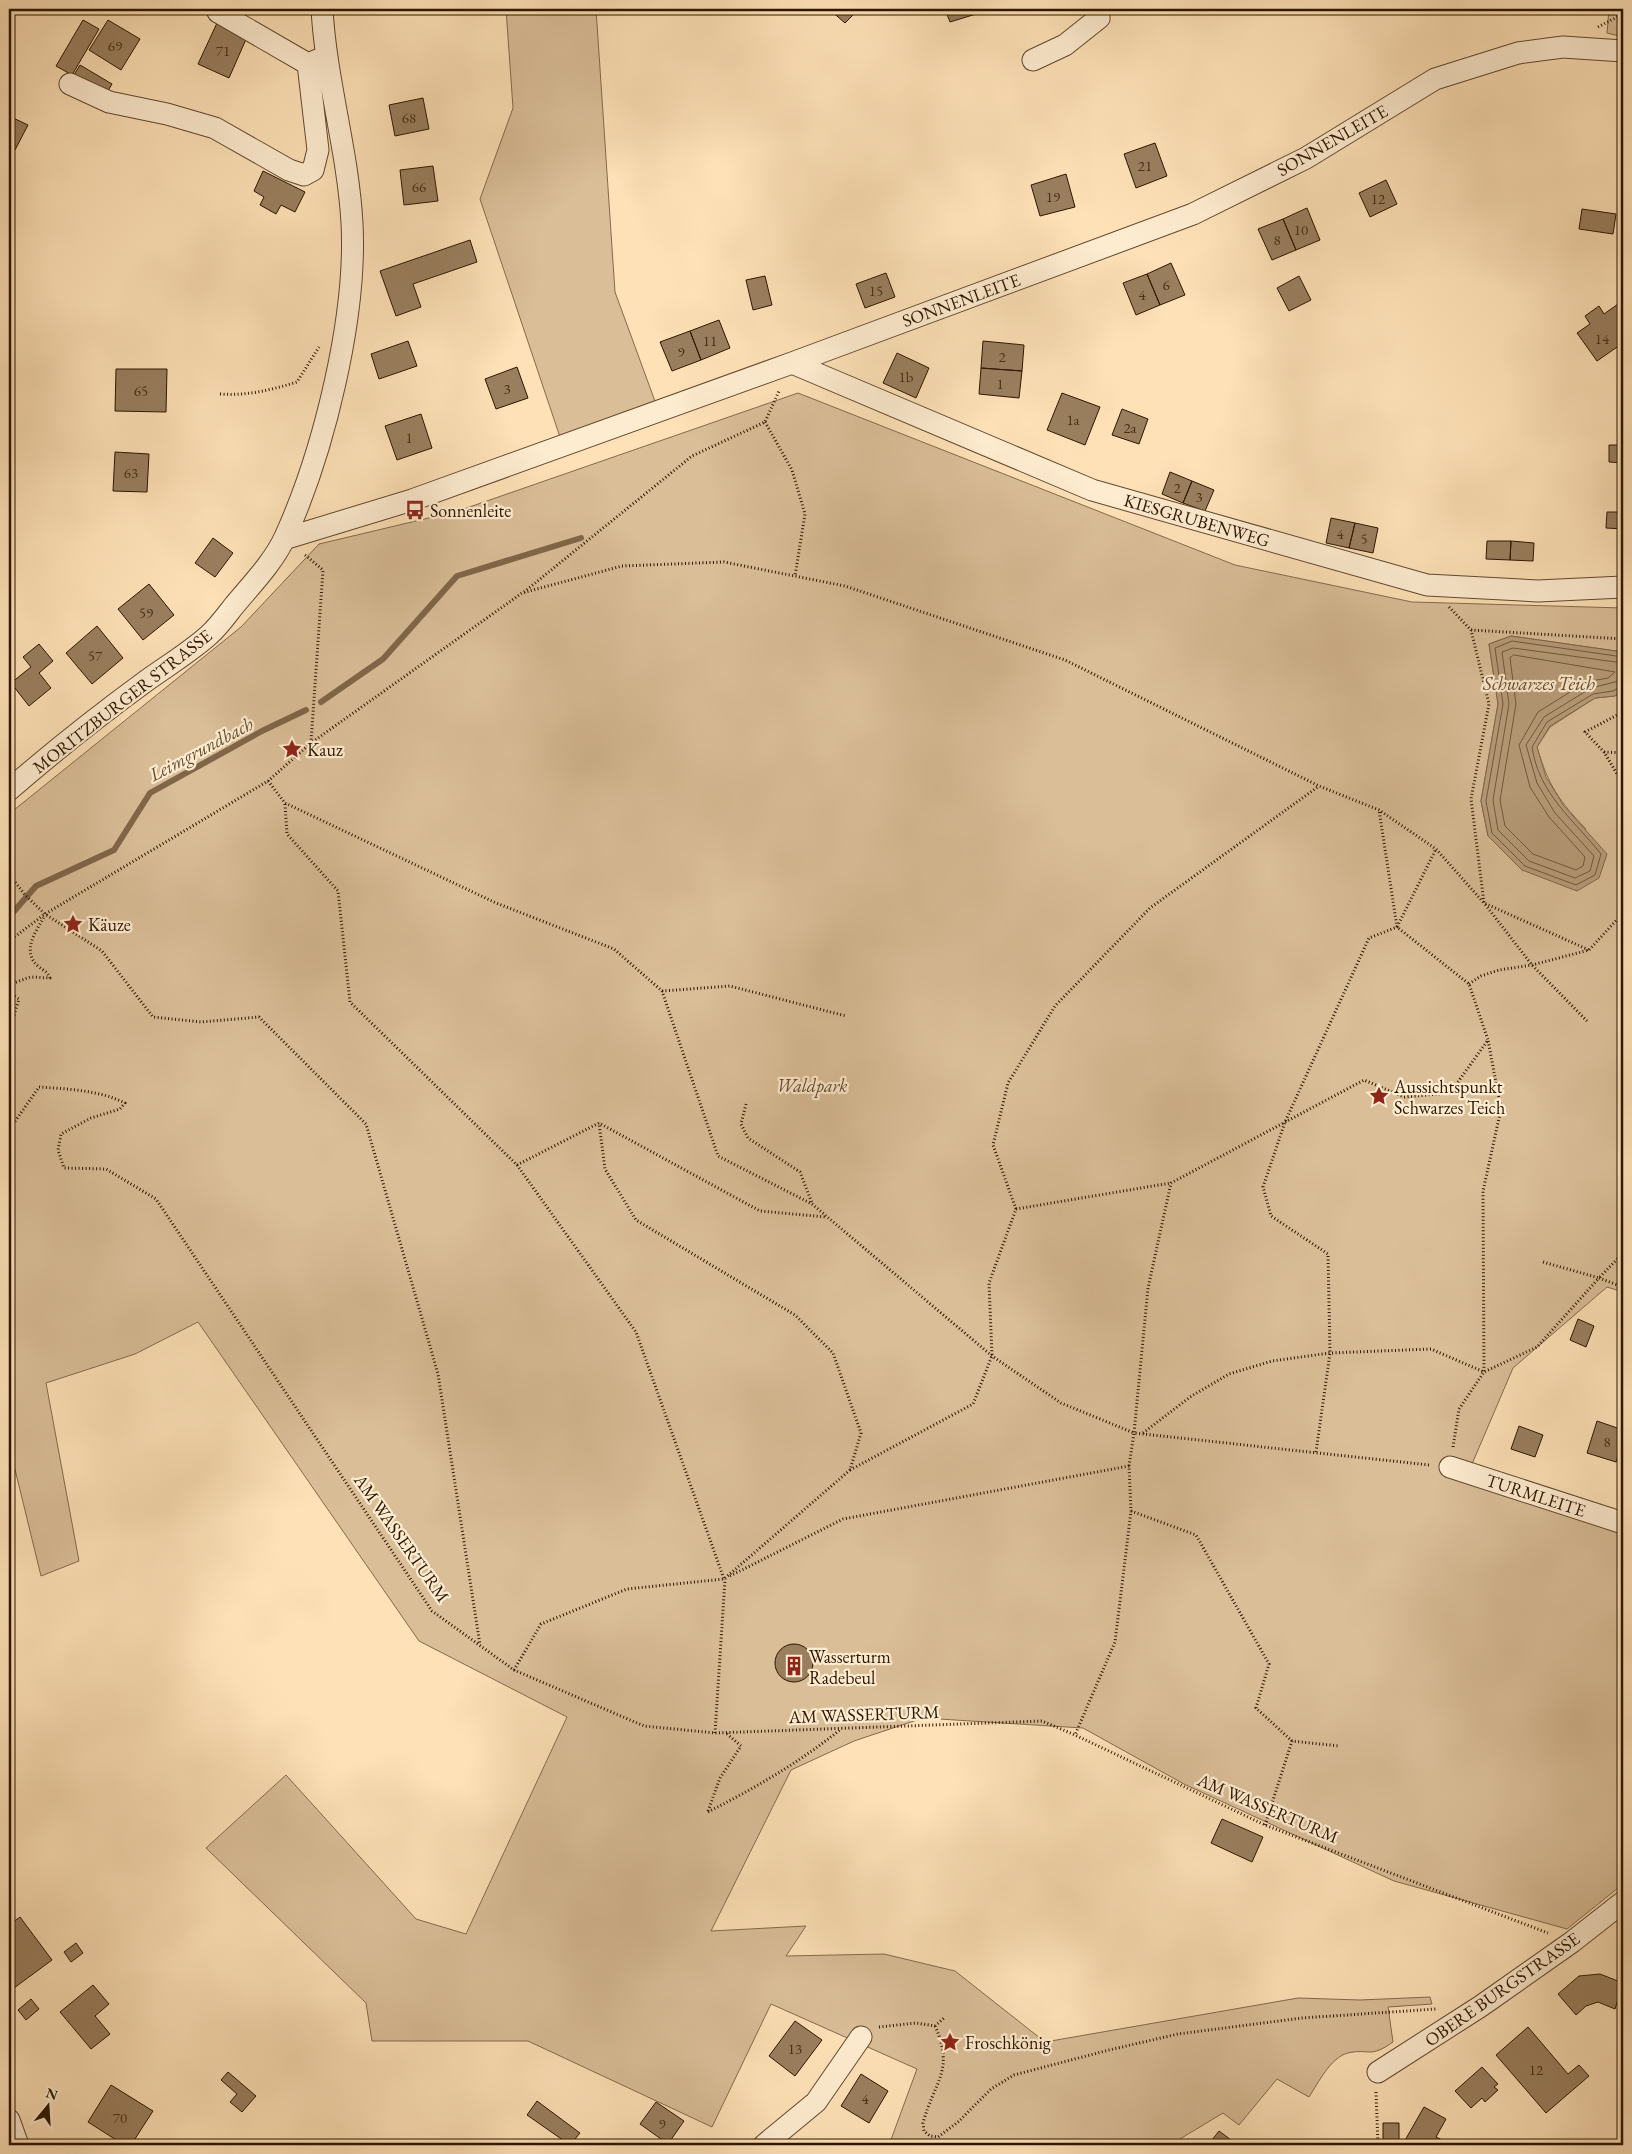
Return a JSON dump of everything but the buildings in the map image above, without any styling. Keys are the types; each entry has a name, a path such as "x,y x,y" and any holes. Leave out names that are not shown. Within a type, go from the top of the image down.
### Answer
{"street":[{"name":"MORITZBURGER STRASSE","path":"9,790 64,742 210,635 265,568 284,539 312,469 342,347 352,275 352,224 347,175 317,61 322,9"},
{"path":"1033,60 1065,45 1099,18 1096,9"},
{"path":"70,84 109,102 167,114 215,128 289,170 304,175 313,170 318,150 317,61 218,12"},
{"name":"SONNENLEITE","path":"284,539 412,500 792,363 1193,214 1306,158 1435,78 1518,53 1563,47 1623,51"},
{"name":"KIESGRUBENWEG","path":"792,363 1092,490 1427,585 1538,591 1623,587"},
{"name":"TURMLEITE","path":"1450,1467 1623,1523"},
{"name":"OBERE BURGSTRASSE","path":"1377,2082 1572,1942 1623,1902"},
{"path":"764,2145 816,2102 861,2037"},
{"path":"9,2120 18,2145"}],"path":[{"path":"1614,19 1623,14"},
{"path":"220,394 239,396 258,393 297,382 320,346 342,347"},
{"path":"9,941 45,914 268,781 311,743 522,593 692,456 765,422 792,470 805,514 795,576"},
{"path":"522,593 622,566 724,562 845,586 1065,660 1318,786 1379,810 1436,849 1484,903 1532,965 1587,1021"},
{"path":"311,743 322,570"},
{"path":"1484,903 1471,799 1489,704 1471,630 1623,639"},
{"path":"1623,712 1585,732 1604,752 1623,784"},
{"path":"1604,752 1623,753"},
{"path":"268,781 284,803 496,903 614,949 662,991 718,1156 812,1204 992,1356 1061,1403 1134,1433 1450,1467 1460,1409 1484,1372 1537,1346 1623,1253"},
{"path":"724,1579 850,1470 973,1404 992,1356 989,1283 1016,1209 993,1145 1008,1083 1055,1006 1150,908 1318,786"},
{"path":"284,803 287,834 338,891 350,1002 517,1165 636,1332 724,1579 715,1733"},
{"path":"1379,810 1397,927 1469,984 1488,1040 1502,1109 1483,1191 1484,1372"},
{"path":"1316,1452 1330,1353 1328,1254 1271,1216 1263,1187 1285,1122 1369,938 1397,927 1436,849"},
{"path":"9,874 26,896 45,914 102,951 152,1017 201,1022 259,1017 366,1124 438,1374 480,1645"},
{"path":"1484,903 1589,950"},
{"path":"1469,984 1481,976 1499,970 1532,965 1589,950 1623,913"},
{"path":"9,1032 19,999 10,993 10,984 30,977 50,978 48,972 35,962 29,946 45,914"},
{"path":"662,991 730,986 846,1016"},
{"path":"1016,1209 1171,1183 1364,1080 1404,1097 1450,1093 1488,1040"},
{"name":"AM WASSERTURM","path":"9,1130 39,1087 82,1091 116,1098 125,1103 120,1109 91,1118 61,1134 58,1150 64,1168 106,1169 156,1199 432,1611 514,1670 644,1726 715,1733 1042,1721 1265,1825 1572,1942"},
{"path":"746,1104 741,1124 748,1138 800,1172 812,1204"},
{"path":"517,1165 599,1123"},
{"path":"599,1123 760,1211 827,1218"},
{"path":"599,1123 605,1169 636,1220 795,1315 833,1353 861,1433 850,1470"},
{"path":"1075,1735 1115,1642 1131,1511 1129,1466 1148,1288 1171,1183"},
{"path":"1542,1262 1600,1278 1623,1287"},
{"path":"1143,1433 1190,1397 1228,1374 1272,1361 1330,1353 1431,1349 1484,1372"},
{"path":"514,1670 541,1624 627,1589 724,1579 843,1519 1129,1466"},
{"path":"1131,1511 1196,1535 1269,1664 1256,1708 1292,1741 1339,1746"},
{"path":"725,1732 741,1746 720,1778 708,1812 744,1794 807,1755 841,1729"},
{"path":"1265,1825 1292,1741"},
{"path":"935,2026 945,2056 944,2069 923,2123 924,2131 930,2136 938,2137 958,2122 991,2089 1014,2075 1109,2050 1178,2034 1302,2018 1443,2008"},
{"path":"861,2037 872,2028 891,2024 916,2023 935,2026 945,2019"},
{"path":"1377,2082 1378,2145"}],"green space":[{"path":"506,9 596,9 615,292 656,404 561,440 480,199 513,108"},
{"path":"1609,9 1623,9 1623,37 1607,33"},
{"name":"Waldpark","path":"798,393 1235,565 1412,602 1623,608 1623,652 1511,636 1489,644 1498,704 1481,801 1488,836 1522,870 1586,829 1562,801 1550,782 1537,747 1550,727 1595,698 1615,696 1623,690 1623,1292 1607,1287 1513,1368 1472,1464 1623,1526 1623,1884 1567,1929 1394,1881 1184,1784 1083,1728 923,1718 854,1741 791,1770 711,1931 806,1926 786,1956 884,1954 955,1971 1045,2042 1298,1998 1360,2000 1430,1997 1432,2004 1388,2007 1393,2042 1374,2052 1355,2052 1342,2055 1326,2071 1309,2097 1277,2079 1239,2125 1223,2113 1170,2145 889,2145 917,2069 771,2004 712,2127 528,2041 372,2041 366,2003 206,1848 286,1775 416,1919 466,1934 567,1717 419,1641 198,1322 135,1354 46,1383 79,1561 41,1576 11,1453 9,1403 9,814 241,627 319,544 458,511"}],"water":[{"name":"Schwarzes Teich","path":"1511,636 1623,652 1623,690 1615,696 1595,698 1550,726 1537,747 1546,777 1564,806 1607,854 1599,878 1577,891 1522,870 1488,836 1481,801 1498,704 1489,644"}],"waterway":[{"name":"Leimgrundbach","path":"321,702 383,659 457,576 581,538"},
{"name":"Leimgrundbach","path":"9,917 36,886 114,850 150,793 262,731 306,710"}],"place":[{"name":"Sonnenleite","path":"415,510"},
{"name":"Kauz","path":"292,749"},
{"name":"Käuze","path":"73,924"},
{"name":"Aussichtspunkt Schwarzes Teich","path":"1379,1096"},
{"name":"Wasserturm Radebeul","path":"794,1666"},
{"name":"Froschkönig","path":"950,2042"}]}
